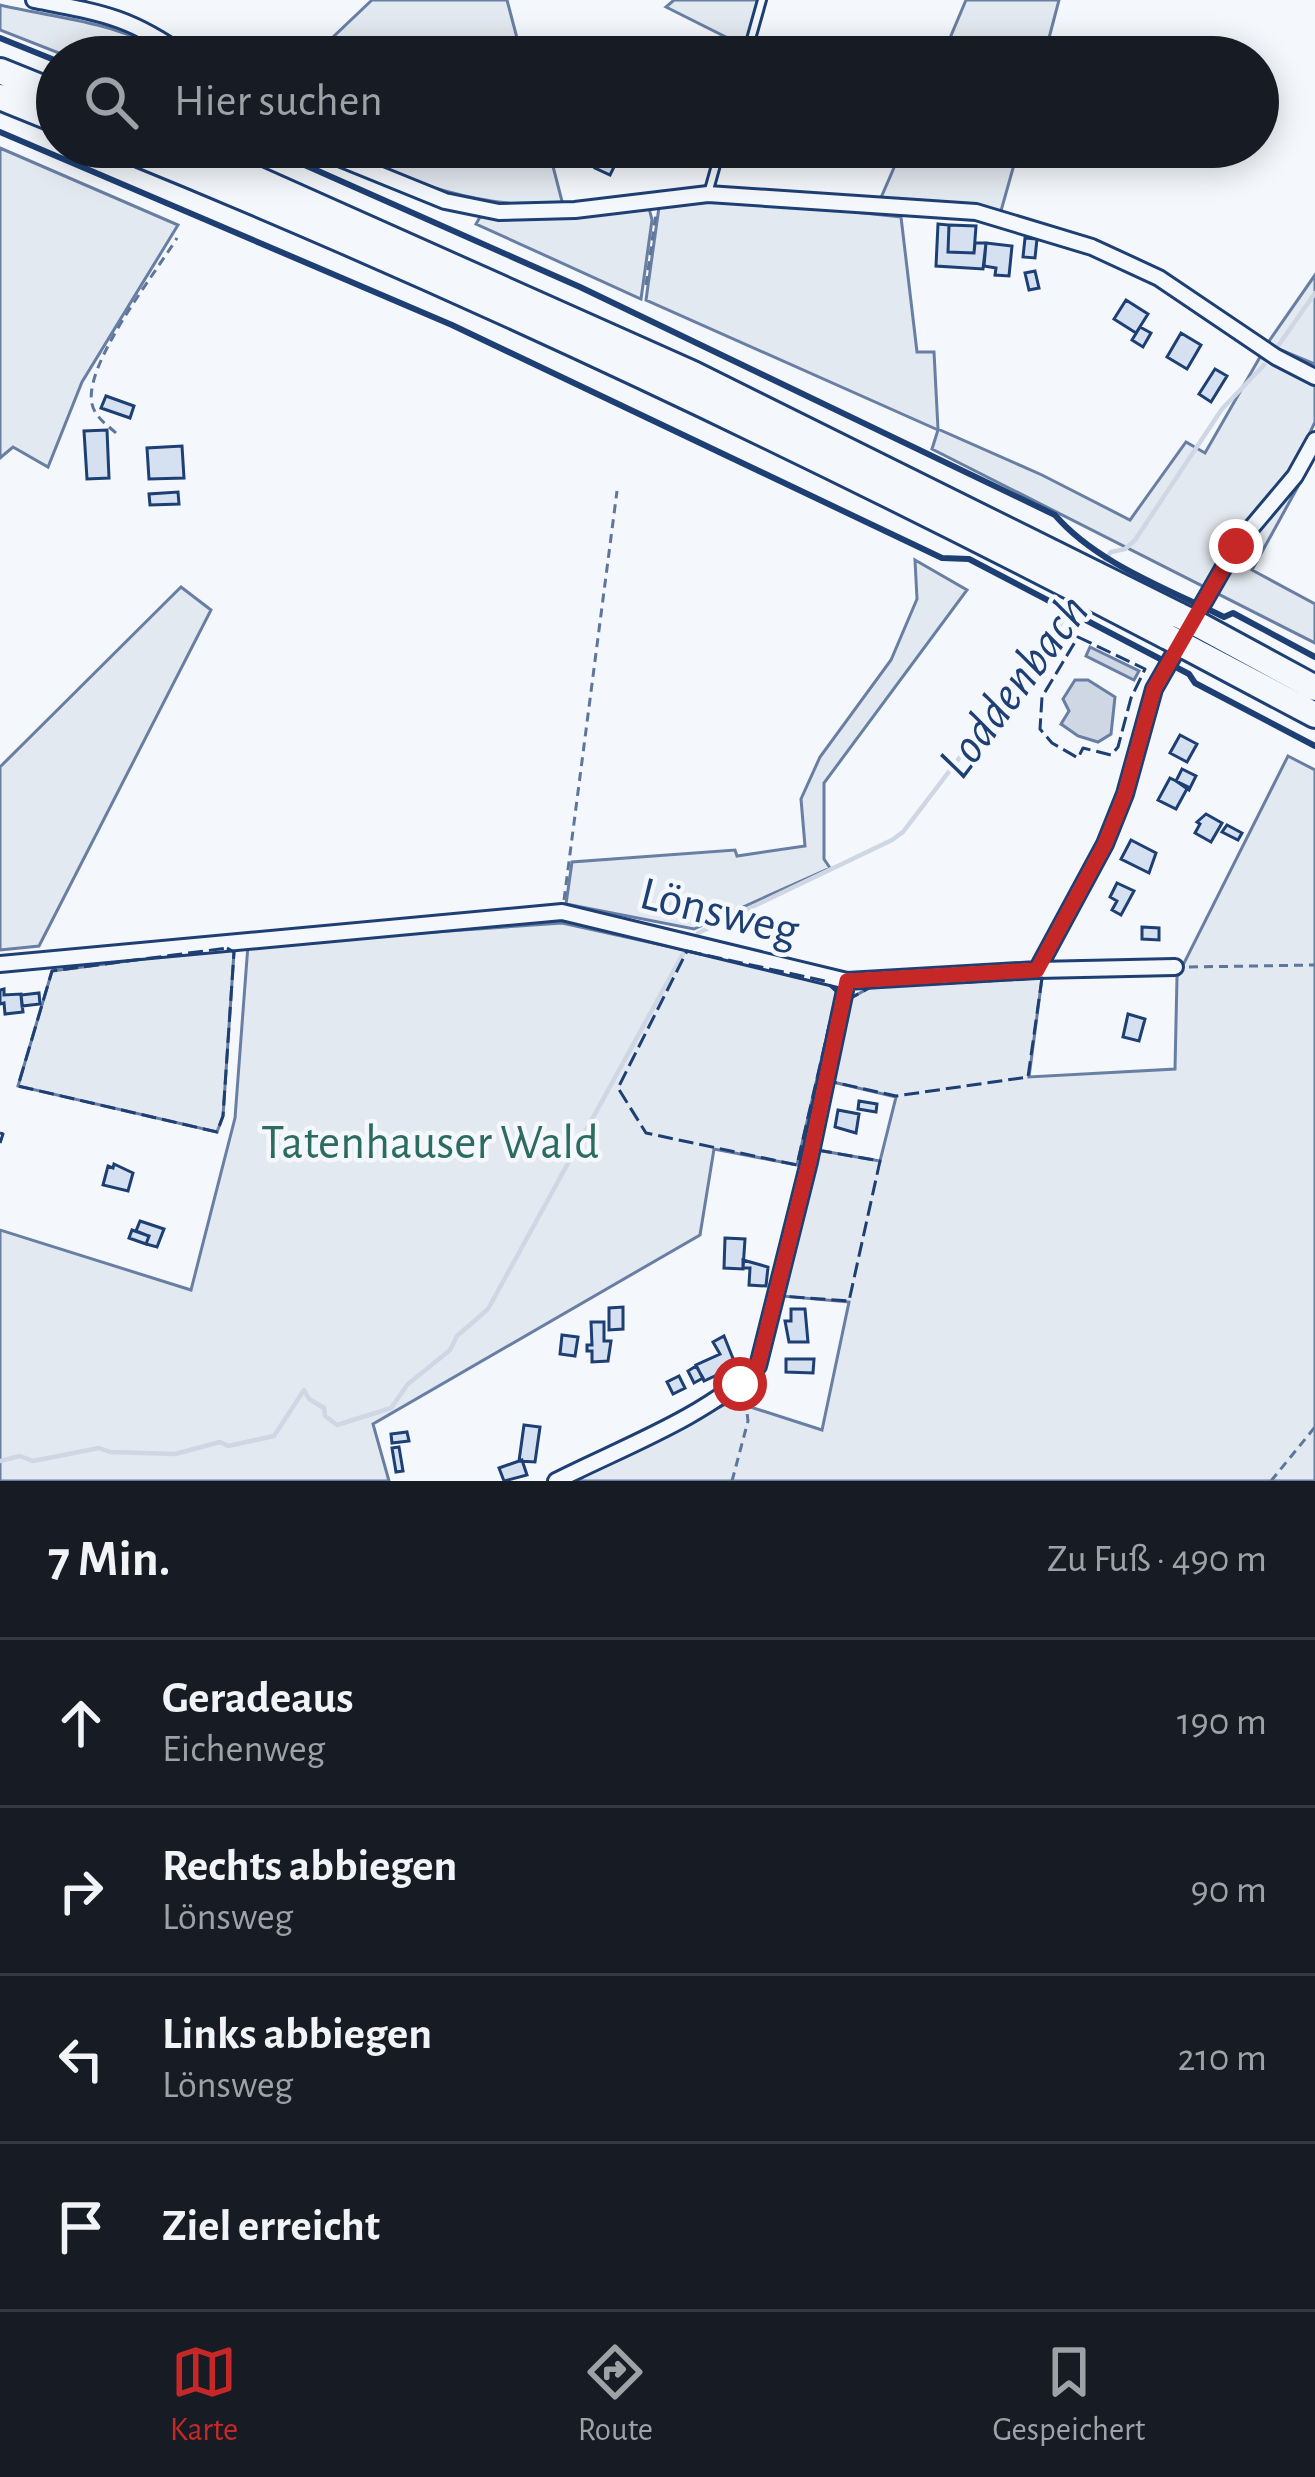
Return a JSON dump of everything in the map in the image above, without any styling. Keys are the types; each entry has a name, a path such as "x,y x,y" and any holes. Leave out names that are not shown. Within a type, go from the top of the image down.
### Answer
{"highway":[{"path":"0,71 36,86"},
{"path":"0,97 36,112"},
{"path":"172,168 322,231 1070,572"},
{"path":"232,168 693,374 1183,631 1315,688"},
{"path":"1183,631 1315,715"}],"street":[{"path":"34,0 119,17 157,36"},
{"path":"363,168 424,193 499,212 575,210 707,194 976,212 1092,248 1159,278 1276,357 1315,376"},
{"path":"1037,970 1105,844 1125,794 1154,689 1227,560 1294,476 1315,440"},
{"name":"Lönsweg","path":"0,964 562,912 847,981 1175,968"},
{"path":"556,1481 740,1384 758,1366 809,1162 847,981"}],"lane":[{"path":"752,36 762,0"},
{"path":"707,194 715,168"}],"path":[{"path":"646,285 658,200"},
{"path":"116,433 97,416 91,402 96,368 177,238"},
{"path":"562,912 617,491"},
{"path":"1175,968 1315,965"},
{"path":"732,1481 748,1421 740,1384"},
{"path":"1271,1481 1315,1427"}],"green space":[{"path":"372,0 507,0 516,36 334,36"},
{"path":"674,0 759,0 749,36 724,36 666,7"},
{"path":"966,0 1059,0 1050,36 951,36"},
{"path":"0,5 131,36 36,36 36,44 0,30"},
{"path":"0,148 36,164 36,168 46,168 178,225 82,382 48,467 13,447 0,458"},
{"path":"381,168 553,168 563,205 473,198"},
{"path":"894,168 1013,168 1001,211 880,200"},
{"path":"708,196 901,217 917,352 934,352 938,429 1130,520 1186,442 1205,453 1260,357 1315,384 1315,422 1298,458 1312,461 1252,570 1315,604 1315,643 932,449 938,430 646,300 660,200"},
{"path":"649,208 652,220 641,299 476,224 480,217 557,217"},
{"path":"1315,275 1315,364 1267,344"},
{"path":"915,560 967,590 824,783 824,859 830,868 694,929 566,904 572,862 735,850 737,856 805,846 801,799 820,757 891,660 917,599"},
{"path":"181,587 211,610 39,946 0,950 0,767"},
{"path":"1288,756 1315,770 1315,1481 575,1481 732,1401 822,1430 849,1302 781,1296 817,1150 880,1161 896,1097 833,1082 849,999 871,987 1042,978 1029,1077 1175,1069 1177,977"},
{"name":"Tatenhauser Wald","path":"562,923 825,981 837,992 797,1165 714,1149 700,1235 373,1424 389,1481 0,1481 0,1230 191,1290 235,1118 248,945"},
{"path":"227,948 234,952 223,1116 217,1132 18,1086 52,971"}],"shaded area":[{"path":"1090,647 1139,671 1134,680 1086,656"},
{"path":"1075,680 1088,680 1115,697 1111,734 1098,742 1061,724 1069,711 1063,699"}],"building":[{"path":"938,224 949,225 948,252 974,253 975,243 986,243 983,269 936,266"},
{"path":"949,225 976,226 974,253 948,252"},
{"path":"1025,238 1037,239 1035,258 1023,257"},
{"path":"986,243 1012,246 1009,276 995,275 996,268 984,266"},
{"path":"1035,271 1039,288 1029,290 1025,273"},
{"path":"1126,300 1148,314 1136,333 1114,319"},
{"path":"1140,327 1151,333 1143,347 1132,340"},
{"path":"1181,333 1201,345 1187,369 1167,357"},
{"path":"1215,369 1227,376 1211,402 1199,394"},
{"path":"106,396 134,406 130,418 101,408"},
{"path":"107,430 109,478 87,479 84,431"},
{"path":"182,446 184,478 149,479 147,448"},
{"path":"178,492 179,504 150,505 149,494"},
{"path":"1180,735 1197,744 1187,762 1170,753"},
{"path":"1182,769 1196,776 1189,790 1176,781"},
{"path":"1170,778 1188,787 1176,809 1158,800"},
{"path":"1206,814 1222,823 1211,842 1195,833 1197,822"},
{"path":"1227,825 1242,833 1238,840 1222,832"},
{"path":"1131,840 1156,853 1149,873 1121,859"},
{"path":"1117,883 1134,891 1121,915 1112,910 1117,901 1110,897"},
{"path":"1142,927 1159,928 1159,940 1142,939"},
{"path":"4,989 4,995 21,994 23,1012 5,1014 4,1003 0,1004 0,990"},
{"path":"39,993 40,1004 22,1006 21,995"},
{"path":"1128,1014 1145,1019 1139,1041 1123,1037"},
{"path":"859,1101 877,1104 876,1112 858,1109"},
{"path":"838,1110 859,1114 856,1133 835,1127"},
{"path":"108,1166 133,1173 128,1191 103,1185"},
{"path":"140,1221 164,1229 157,1247 146,1244 149,1236 136,1231"},
{"path":"132,1230 149,1236 146,1244 129,1238"},
{"path":"725,1238 745,1239 743,1269 724,1268"},
{"path":"743,1260 768,1267 766,1286 749,1285 750,1268 743,1268"},
{"path":"623,1307 623,1329 609,1330 609,1308"},
{"path":"791,1309 805,1309 808,1342 789,1342 785,1321 791,1321"},
{"path":"591,1322 604,1322 604,1341 611,1341 608,1361 592,1362 592,1351 587,1351 587,1345 592,1345"},
{"path":"562,1335 578,1337 575,1356 560,1354"},
{"path":"724,1336 736,1366 704,1381 696,1365 720,1354 713,1342"},
{"path":"786,1359 814,1359 813,1373 786,1372"},
{"path":"696,1366 703,1378 694,1383 688,1371"},
{"path":"679,1376 685,1388 673,1394 667,1382"},
{"path":"524,1425 540,1427 535,1462 519,1461"},
{"path":"407,1432 409,1441 392,1443 391,1434"},
{"path":"399,1447 403,1471 396,1472 392,1448"},
{"path":"522,1460 527,1475 504,1481 499,1468"}],"waterway":[{"name":"Loddenbach","path":"1278,346 1315,293"},
{"name":"Loddenbach","path":"1100,567 1111,552 1135,540 1222,409 1264,365"},
{"name":"Loddenbach","path":"698,933 903,832 1076,600"},
{"name":"Loddenbach","path":"0,1461 20,1456 33,1461 99,1448 175,1454 220,1442 228,1446 274,1436 304,1390 337,1425 391,1408 408,1384 450,1350 457,1336 488,1309 685,950"}],"fence":[{"path":"1078,637 1145,669 1111,755 1083,748 1078,758 1052,743 1040,729 1042,697 1078,637"},
{"path":"227,948 234,952 223,1116 217,1132 18,1086 52,971 227,948"},
{"path":"687,951 825,981 837,992 797,1165 646,1133 618,1088 687,951"},
{"path":"1042,978 1028,1077 896,1096 833,1082 849,999 871,987 1042,978"},
{"path":"0,1133 0,1143"},
{"path":"817,1150 880,1161 849,1301 781,1296 817,1150"}],"wall":[{"path":"0,38 36,53"},
{"path":"0,132 36,147"},
{"path":"84,168 452,325 942,558 969,559 1315,746"},
{"path":"311,168 580,287 1055,515 1091,547 1134,574 1224,617 1233,613 1315,657"}],"route":[{"path":"740,1384 758,1366 809,1162 847,981 1037,970 1105,844 1125,794 1154,689 1236,546"}]}
